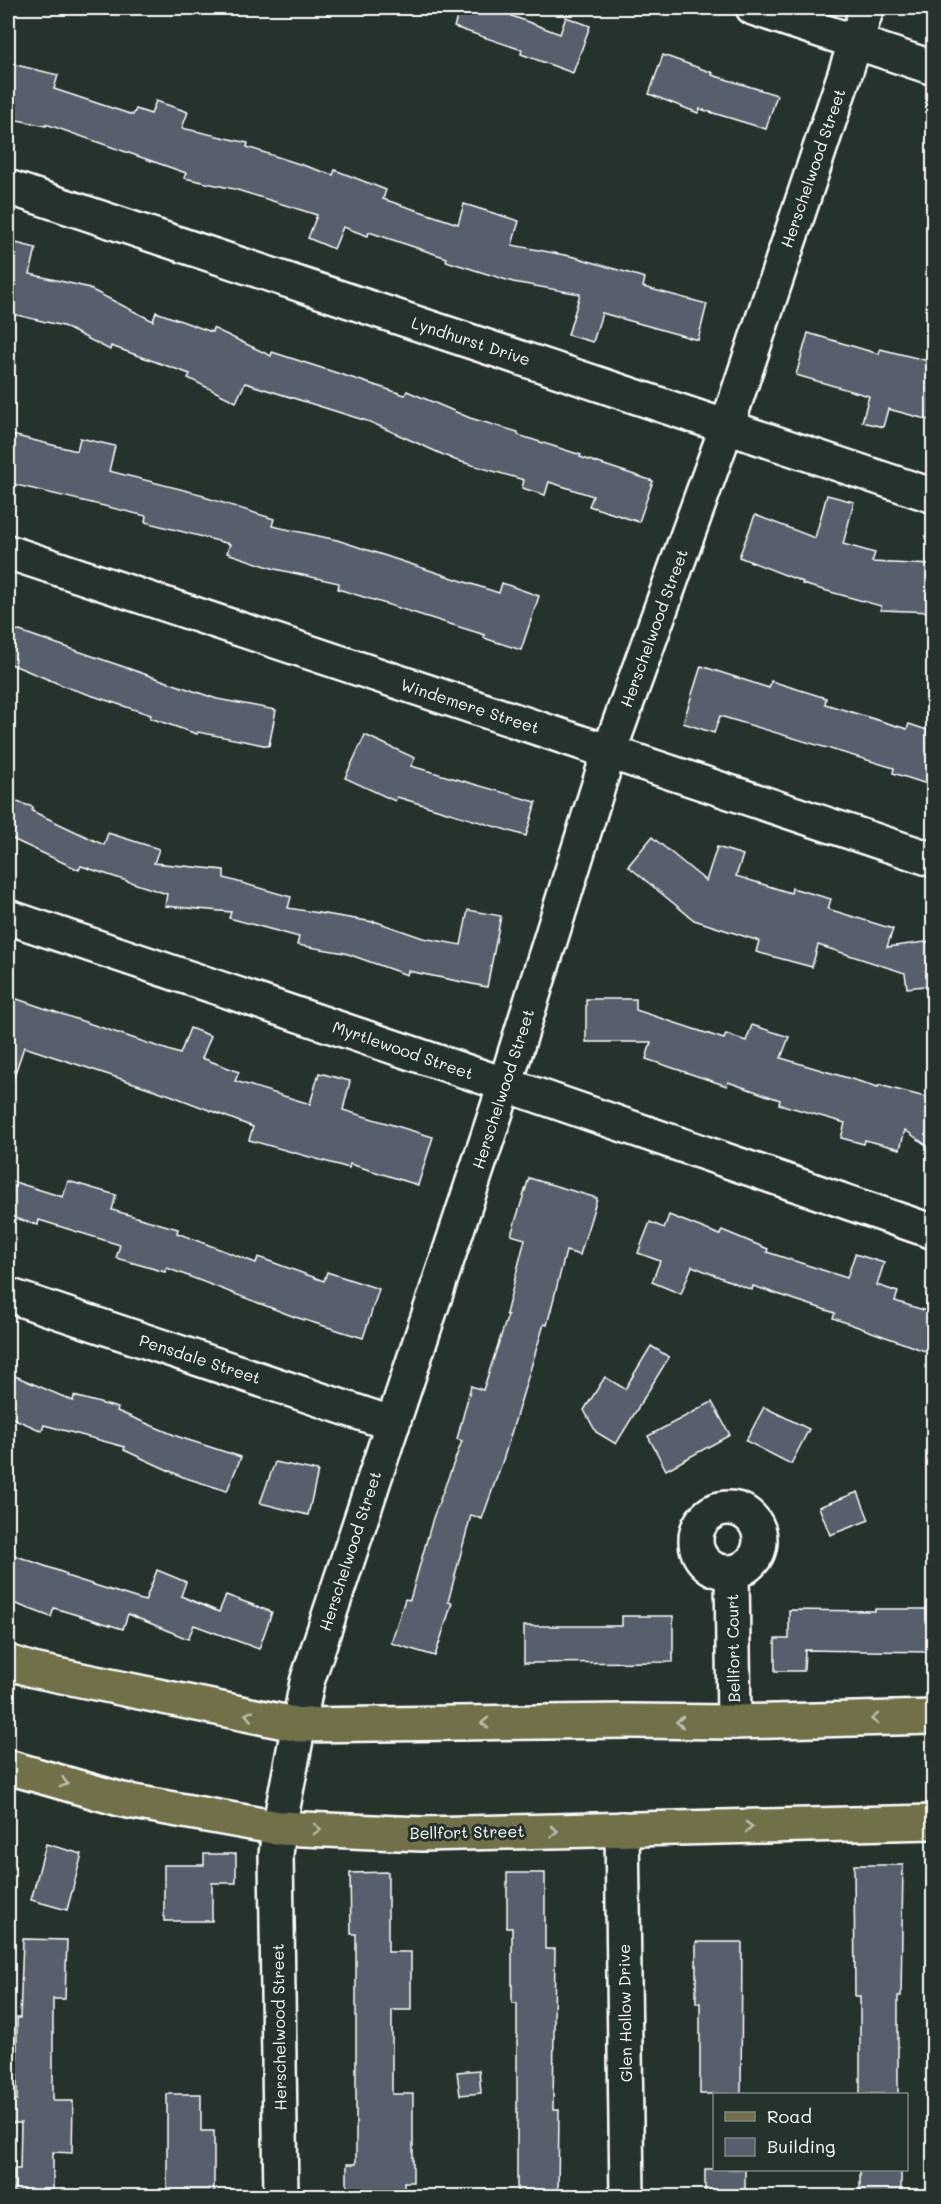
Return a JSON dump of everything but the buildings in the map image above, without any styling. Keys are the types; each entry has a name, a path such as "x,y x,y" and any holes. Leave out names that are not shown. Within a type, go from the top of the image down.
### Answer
{"main road":[{"path":"8,1662 45,1672 299,1725 734,1722 933,1717"},
{"name":"Bellfort Street","path":"8,1767 123,1800 279,1828 422,1833 933,1822"}],"street":[{"path":"753,8 933,68"},
{"name":"Herschelwood Street","path":"281,2196 276,1855 279,1828 307,1682 505,1085 609,752 727,426 867,8"},
{"name":"Lyndhurst Drive","path":"8,187 933,496"},
{"name":"Windemere Street","path":"8,552 933,861"},
{"name":"Myrtlewood Street","path":"8,917 933,1232"},
{"name":"Pensdale Street","path":"8,1295 393,1424"},
{"name":"Bellfort Court","path":"732,1573 734,1722"},
{"name":"Glen Hollow Drive","path":"622,1830 627,2196"}]}
